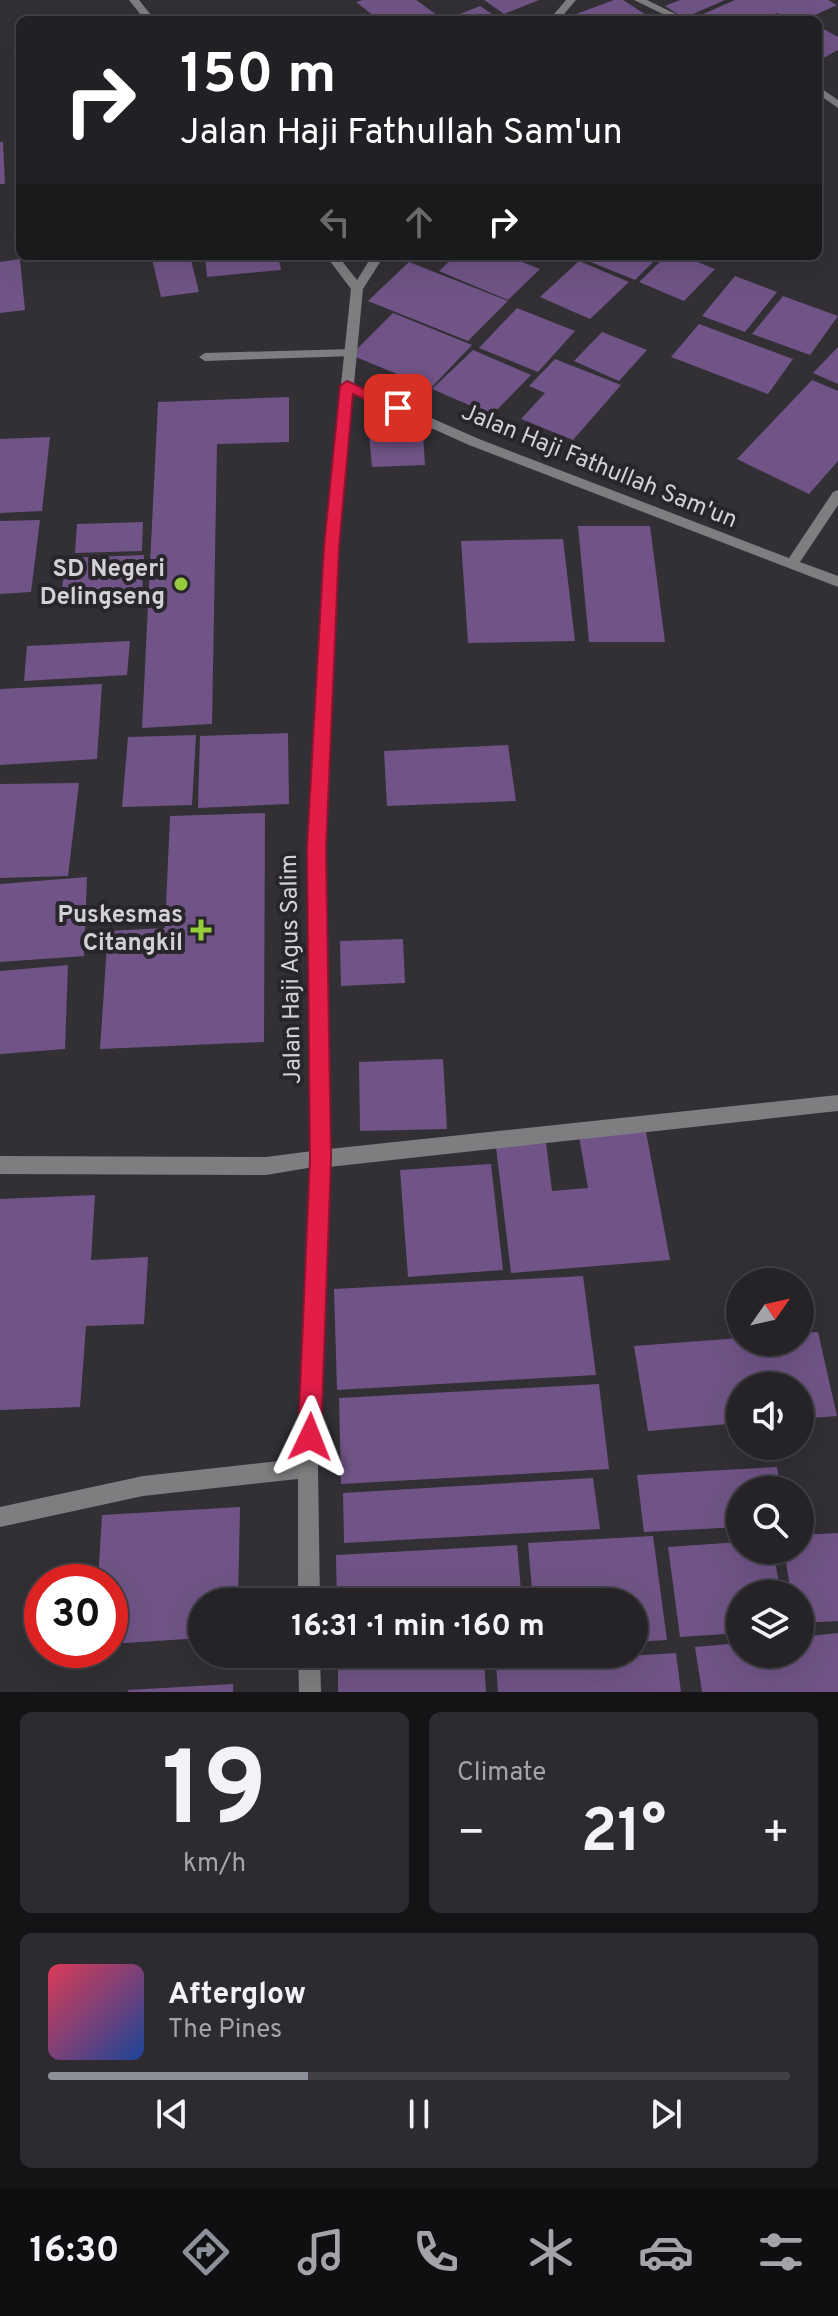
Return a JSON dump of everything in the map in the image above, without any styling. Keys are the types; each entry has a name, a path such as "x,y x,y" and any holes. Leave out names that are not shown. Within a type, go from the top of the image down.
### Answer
{"street":[{"path":"134,0 147,16"},
{"path":"557,16 571,0"},
{"path":"639,0 674,16"},
{"path":"822,92 838,105"},
{"path":"335,260 357,289 375,260"},
{"name":"Jalan Haji Agus Salim","path":"309,1588 308,1468 320,1159 317,848 331,547 357,289"},
{"path":"205,357 351,353"},
{"name":"Jalan Haji Fathullah Sam'un","path":"347,386 474,442 838,582"},
{"path":"791,565 838,495"},
{"path":"0,1165 266,1166 838,1103"},
{"path":"0,1517 143,1486 308,1468"},
{"path":"309,1668 310,1692"}],"building":[{"path":"416,0 437,15 374,16 356,2"},
{"path":"484,0 539,0 504,14"},
{"path":"614,0 623,0 648,16 571,16"},
{"path":"680,0 725,0 689,16 681,16 665,6"},
{"path":"735,0 828,0 837,5 813,16 783,16 777,13 771,16 701,15"},
{"path":"480,6 495,16 455,16"},
{"path":"822,28 838,37 838,50 822,59"},
{"path":"0,142 3,142 5,184 0,184"},
{"path":"20,260 25,310 0,313 0,262"},
{"path":"152,260 191,260 199,292 161,297"},
{"path":"205,260 279,260 281,270 207,277"},
{"path":"451,260 517,260 540,269 508,300 439,271"},
{"path":"586,260 655,260 635,280"},
{"path":"662,260 693,260 715,269 684,301 639,282"},
{"path":"579,261 629,282 590,319 540,297"},
{"path":"409,262 508,301 468,341 368,301"},
{"path":"735,276 777,292 745,332 702,316"},
{"path":"783,296 838,316 810,355 752,334"},
{"path":"517,308 575,331 538,372 479,348"},
{"path":"393,313 472,345 431,388 351,355"},
{"path":"699,324 793,359 768,394 671,357"},
{"path":"602,332 647,350 619,381 574,361"},
{"path":"838,347 838,384 813,373"},
{"path":"473,350 531,375 492,415 432,389"},
{"path":"555,359 621,385 573,440 521,419 545,393 529,386"},
{"path":"812,380 838,391 838,461 809,494 737,459"},
{"name":"SD Negeri Delingseng","path":"289,397 289,442 217,444 212,724 142,728 158,402"},
{"path":"423,433 425,465 372,467 369,435"},
{"path":"50,437 42,511 0,513 0,439"},
{"path":"40,520 31,592 0,594 0,521"},
{"path":"143,522 142,551 75,553 77,524"},
{"path":"578,526 650,526 665,642 589,642"},
{"path":"563,539 575,641 468,643 461,541"},
{"path":"144,555 142,595 61,599 65,558"},
{"path":"130,641 127,675 24,681 27,646"},
{"path":"102,684 97,759 0,765 0,689"},
{"path":"288,733 289,804 198,808 200,736"},
{"path":"196,735 192,805 122,807 128,737"},
{"path":"508,745 516,801 387,806 384,751"},
{"path":"79,783 68,876 0,878 0,784"},
{"name":"Puskesmas Citangkil","path":"265,813 264,1042 100,1049 108,931 165,928 170,816"},
{"path":"87,877 84,956 0,962 0,884"},
{"path":"403,939 405,983 341,986 340,941"},
{"path":"68,965 65,1049 0,1054 0,971"},
{"path":"443,1059 447,1129 360,1131 359,1062"},
{"path":"646,1132 670,1260 511,1273 496,1147 546,1143 552,1191 588,1188 579,1137"},
{"path":"491,1164 503,1270 408,1277 400,1170"},
{"path":"95,1195 91,1260 148,1257 144,1324 86,1326 80,1407 0,1410 0,1199"},
{"path":"583,1276 596,1375 337,1390 334,1289"},
{"path":"814,1332 818,1332 837,1416 814,1418 814,1372 726,1372 726,1424 648,1431 634,1346 726,1339 726,1356 814,1356"},
{"path":"599,1384 609,1469 341,1484 339,1398"},
{"path":"777,1467 779,1476 726,1476 726,1528 644,1532 637,1475"},
{"path":"593,1478 600,1529 344,1543 343,1493"},
{"path":"240,1507 238,1588 188,1588 188,1639 128,1643 128,1564 99,1564 102,1515"},
{"path":"838,1533 838,1621 814,1622 814,1580 789,1580 786,1564 814,1564 814,1534"},
{"path":"653,1536 667,1640 648,1641 648,1588 532,1588 528,1543"},
{"path":"726,1543 726,1564 776,1564 778,1580 726,1580 726,1634 680,1637 668,1547"},
{"path":"517,1545 521,1588 337,1588 336,1555"},
{"path":"838,1633 838,1692 702,1692 695,1647 726,1644 726,1668 814,1668 814,1636"},
{"path":"676,1653 681,1692 498,1692 496,1668 648,1668 648,1655"},
{"path":"338,1668 485,1668 486,1692 338,1692"},
{"path":"233,1684 233,1692 128,1692 128,1690"}],"place":[{"name":"SD Negeri Delingseng","path":"181,584"},
{"name":"Puskesmas Citangkil","path":"201,930"}],"route":[{"path":"310,1437 320,1159 317,848 331,547 347,386 398,408"}]}
